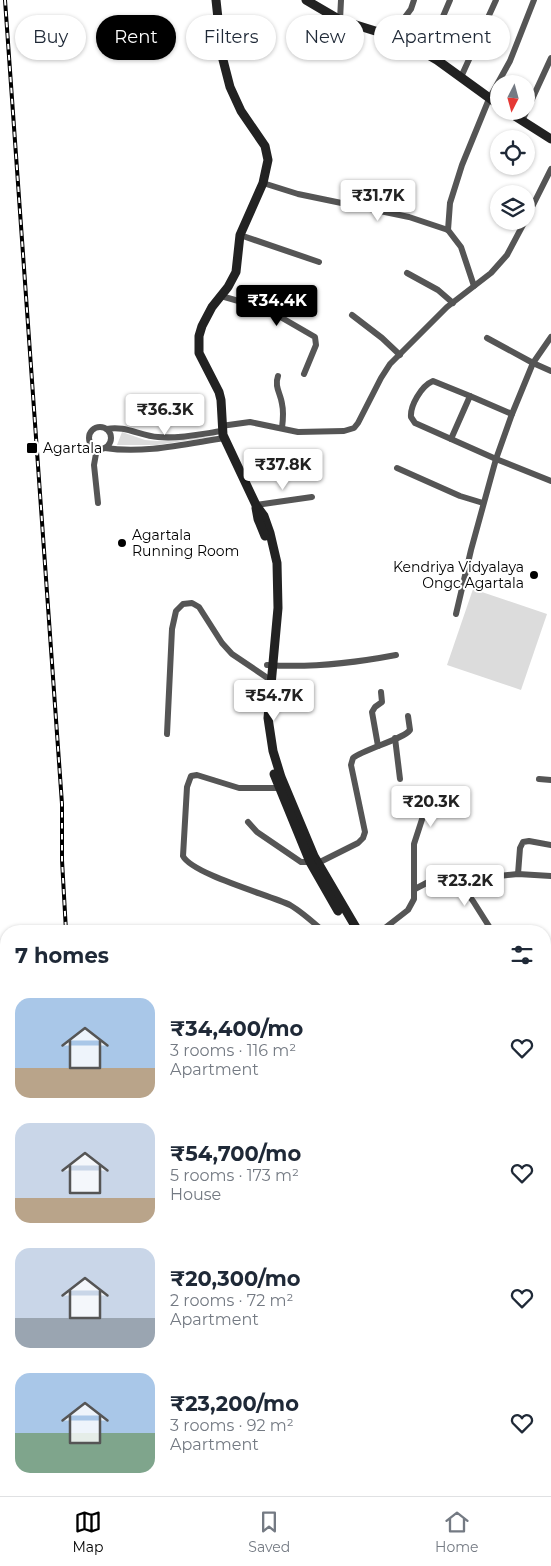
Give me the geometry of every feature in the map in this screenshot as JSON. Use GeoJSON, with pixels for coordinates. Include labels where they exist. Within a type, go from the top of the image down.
{"type":"FeatureCollection","features":[{"type":"Feature","properties":{"kind":"street"},"geometry":{"type":"LineString","coordinates":[[216,0],[222,56],[230,87],[241,110],[260,138],[266,153],[267,169],[263,183],[240,236],[236,272],[212,307],[202,326],[198,345],[202,361],[219,392],[222,410],[222,432],[256,505],[264,516],[270,532],[277,563],[279,594],[270,665],[268,727],[278,778],[278,788],[312,860],[348,925]]}},
{"type":"Feature","properties":{"kind":"street"},"geometry":{"type":"LineString","coordinates":[[306,0],[332,15]]}},
{"type":"Feature","properties":{"kind":"street"},"geometry":{"type":"LineString","coordinates":[[340,15],[341,0]]}},
{"type":"Feature","properties":{"kind":"street"},"geometry":{"type":"LineString","coordinates":[[406,15],[414,0]]}},
{"type":"Feature","properties":{"kind":"street"},"geometry":{"type":"LineString","coordinates":[[443,15],[450,0]]}},
{"type":"Feature","properties":{"kind":"street"},"geometry":{"type":"LineString","coordinates":[[461,77],[496,0]]}},
{"type":"Feature","properties":{"kind":"street"},"geometry":{"type":"LineString","coordinates":[[503,75],[534,0]]}},
{"type":"Feature","properties":{"kind":"street"},"geometry":{"type":"LineString","coordinates":[[551,58],[522,121],[551,139]]}},
{"type":"Feature","properties":{"kind":"street"},"geometry":{"type":"LineString","coordinates":[[435,60],[490,99],[452,194],[448,230]]}},
{"type":"Feature","properties":{"kind":"street"},"geometry":{"type":"LineString","coordinates":[[535,202],[551,169]]}},
{"type":"Feature","properties":{"kind":"street"},"geometry":{"type":"LineString","coordinates":[[263,183],[298,194],[409,217],[448,230],[456,238],[461,248],[474,286]]}},
{"type":"Feature","properties":{"kind":"street"},"geometry":{"type":"LineString","coordinates":[[222,432],[160,437],[122,428],[107,429],[97,427],[91,431],[90,441],[101,448],[120,450],[143,449],[222,432],[250,422],[298,432],[344,431],[354,428],[358,424],[390,364],[452,303],[491,273],[506,255],[520,230]]}},
{"type":"Feature","properties":{"kind":"street"},"geometry":{"type":"LineString","coordinates":[[240,236],[319,262]]}},
{"type":"Feature","properties":{"kind":"street"},"geometry":{"type":"LineString","coordinates":[[407,273],[438,290],[452,303]]}},
{"type":"Feature","properties":{"kind":"street"},"geometry":{"type":"LineString","coordinates":[[221,296],[277,315],[315,337],[316,345],[304,374]]}},
{"type":"Feature","properties":{"kind":"street"},"geometry":{"type":"LineString","coordinates":[[352,315],[382,338],[400,355]]}},
{"type":"Feature","properties":{"kind":"street"},"geometry":{"type":"LineString","coordinates":[[456,614],[483,503],[496,459],[533,363],[551,337]]}},
{"type":"Feature","properties":{"kind":"street"},"geometry":{"type":"LineString","coordinates":[[487,338],[551,371]]}},
{"type":"Feature","properties":{"kind":"street"},"geometry":{"type":"LineString","coordinates":[[278,376],[276,386],[282,401],[282,428]]}},
{"type":"Feature","properties":{"kind":"street"},"geometry":{"type":"LineString","coordinates":[[512,414],[432,381],[423,389],[411,409],[412,421],[496,459],[551,481]]}},
{"type":"Feature","properties":{"kind":"street"},"geometry":{"type":"LineString","coordinates":[[451,439],[470,396]]}},
{"type":"Feature","properties":{"kind":"street"},"geometry":{"type":"LineString","coordinates":[[101,448],[108,446],[112,439],[107,429]]}},
{"type":"Feature","properties":{"kind":"street"},"geometry":{"type":"LineString","coordinates":[[98,503],[94,465],[101,448]]}},
{"type":"Feature","properties":{"kind":"street"},"geometry":{"type":"LineString","coordinates":[[397,468],[483,503]]}},
{"type":"Feature","properties":{"kind":"street"},"geometry":{"type":"LineString","coordinates":[[256,505],[312,497]]}},
{"type":"Feature","properties":{"kind":"street"},"geometry":{"type":"LineString","coordinates":[[167,734],[172,629],[176,611],[183,604],[192,603],[199,607],[222,643],[232,654],[266,677]]}},
{"type":"Feature","properties":{"kind":"street"},"geometry":{"type":"LineString","coordinates":[[270,665],[352,662],[396,655]]}},
{"type":"Feature","properties":{"kind":"street"},"geometry":{"type":"LineString","coordinates":[[270,665],[266,677],[262,713],[263,728],[278,778],[312,860],[354,925]]}},
{"type":"Feature","properties":{"kind":"street"},"geometry":{"type":"LineString","coordinates":[[378,746],[372,712],[382,702],[381,692]]}},
{"type":"Feature","properties":{"kind":"street"},"geometry":{"type":"LineString","coordinates":[[248,822],[257,832],[295,859],[305,863],[358,843],[364,838],[365,832],[352,761],[355,755],[407,734],[410,730],[408,716]]}},
{"type":"Feature","properties":{"kind":"street"},"geometry":{"type":"LineString","coordinates":[[395,738],[400,779]]}},
{"type":"Feature","properties":{"kind":"street"},"geometry":{"type":"LineString","coordinates":[[278,788],[249,789],[197,775],[191,776],[187,787],[183,856],[185,861],[193,866],[221,879],[291,906],[315,925]]}},
{"type":"Feature","properties":{"kind":"street"},"geometry":{"type":"LineString","coordinates":[[539,779],[551,780]]}},
{"type":"Feature","properties":{"kind":"street"},"geometry":{"type":"LineString","coordinates":[[389,925],[408,910],[414,899],[414,844],[427,804]]}},
{"type":"Feature","properties":{"kind":"street"},"geometry":{"type":"LineString","coordinates":[[518,874],[522,842],[529,841],[551,845]]}},
{"type":"Feature","properties":{"kind":"street"},"geometry":{"type":"LineString","coordinates":[[415,889],[434,879],[466,871],[499,876],[518,874],[551,876]]}},
{"type":"Feature","properties":{"kind":"street"},"geometry":{"type":"LineString","coordinates":[[452,873],[487,925]]}},
{"type":"Feature","properties":{"kind":"shaded area"},"geometry":{"type":"Polygon","coordinates":[[[122,432],[145,440],[157,441],[217,436],[157,445],[117,445],[122,432]]]}},
{"type":"Feature","properties":{"kind":"shaded area"},"geometry":{"type":"Polygon","coordinates":[[[473,589],[547,614],[521,690],[447,665],[473,589]]]}},
{"type":"Feature","properties":{"kind":"railway"},"geometry":{"type":"LineString","coordinates":[[5,0],[62,804],[62,860],[66,925]]}},
{"type":"Feature","properties":{"kind":"place","name":"Agartala"},"geometry":{"type":"Point","coordinates":[32,448]}},
{"type":"Feature","properties":{"kind":"place","name":"Agartala Running Room"},"geometry":{"type":"Point","coordinates":[122,543]}},
{"type":"Feature","properties":{"kind":"place","name":"Kendriya Vidyalaya Ongc Agartala"},"geometry":{"type":"Point","coordinates":[534,575]}}]}
